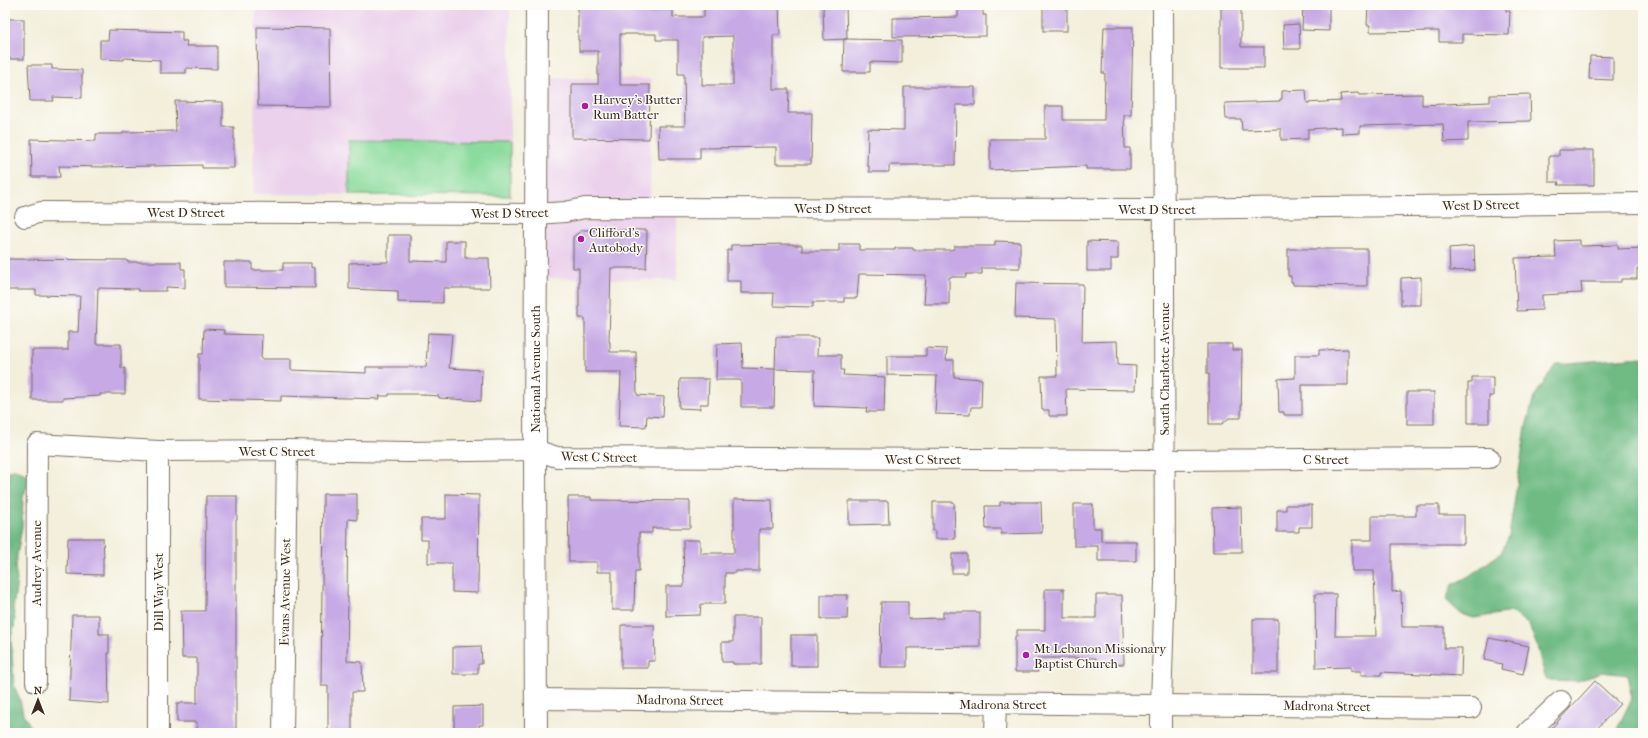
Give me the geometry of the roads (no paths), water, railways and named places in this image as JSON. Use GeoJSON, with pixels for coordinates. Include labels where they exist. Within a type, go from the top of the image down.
{"type":"FeatureCollection","features":[{"type":"Feature","properties":{"kind":"main road","name":"National Avenue South"},"geometry":{"type":"LineString","coordinates":[[536,5],[536,733]]}},
{"type":"Feature","properties":{"kind":"street","name":"South Charlotte Avenue"},"geometry":{"type":"LineString","coordinates":[[1161,733],[1165,582],[1163,5]]}},
{"type":"Feature","properties":{"kind":"street","name":"West D Street"},"geometry":{"type":"LineString","coordinates":[[25,218],[41,212],[536,214],[565,212],[585,208],[1164,209],[1643,203]]}},
{"type":"Feature","properties":{"kind":"street","name":"West C Street"},"geometry":{"type":"LineString","coordinates":[[37,444],[158,451],[287,450],[408,452],[535,450],[557,457],[1164,460]]}},
{"type":"Feature","properties":{"kind":"street","name":"Audrey Avenue"},"geometry":{"type":"LineString","coordinates":[[36,682],[37,444]]}},
{"type":"Feature","properties":{"kind":"street","name":"Evans Avenue West"},"geometry":{"type":"LineString","coordinates":[[283,733],[287,450]]}},
{"type":"Feature","properties":{"kind":"street","name":"Dill Way West"},"geometry":{"type":"LineString","coordinates":[[158,451],[158,733]]}},
{"type":"Feature","properties":{"kind":"street","name":"C Street"},"geometry":{"type":"LineString","coordinates":[[1164,460],[1489,458]]}},
{"type":"Feature","properties":{"kind":"street","name":"Madrona Street"},"geometry":{"type":"LineString","coordinates":[[536,699],[1471,708]]}},
{"type":"Feature","properties":{"kind":"street"},"geometry":{"type":"LineString","coordinates":[[1528,733],[1561,701]]}},
{"type":"Feature","properties":{"kind":"street"},"geometry":{"type":"LineString","coordinates":[[995,733],[996,704]]}},
{"type":"Feature","properties":{"kind":"place","name":"Harvey's Butter Rum Batter"},"geometry":{"type":"Point","coordinates":[585,106]}},
{"type":"Feature","properties":{"kind":"place","name":"Clifford's Autobody"},"geometry":{"type":"Point","coordinates":[581,239]}},
{"type":"Feature","properties":{"kind":"place","name":"Mt Lebanon Missionary Baptist Church"},"geometry":{"type":"Point","coordinates":[1026,655]}}]}
